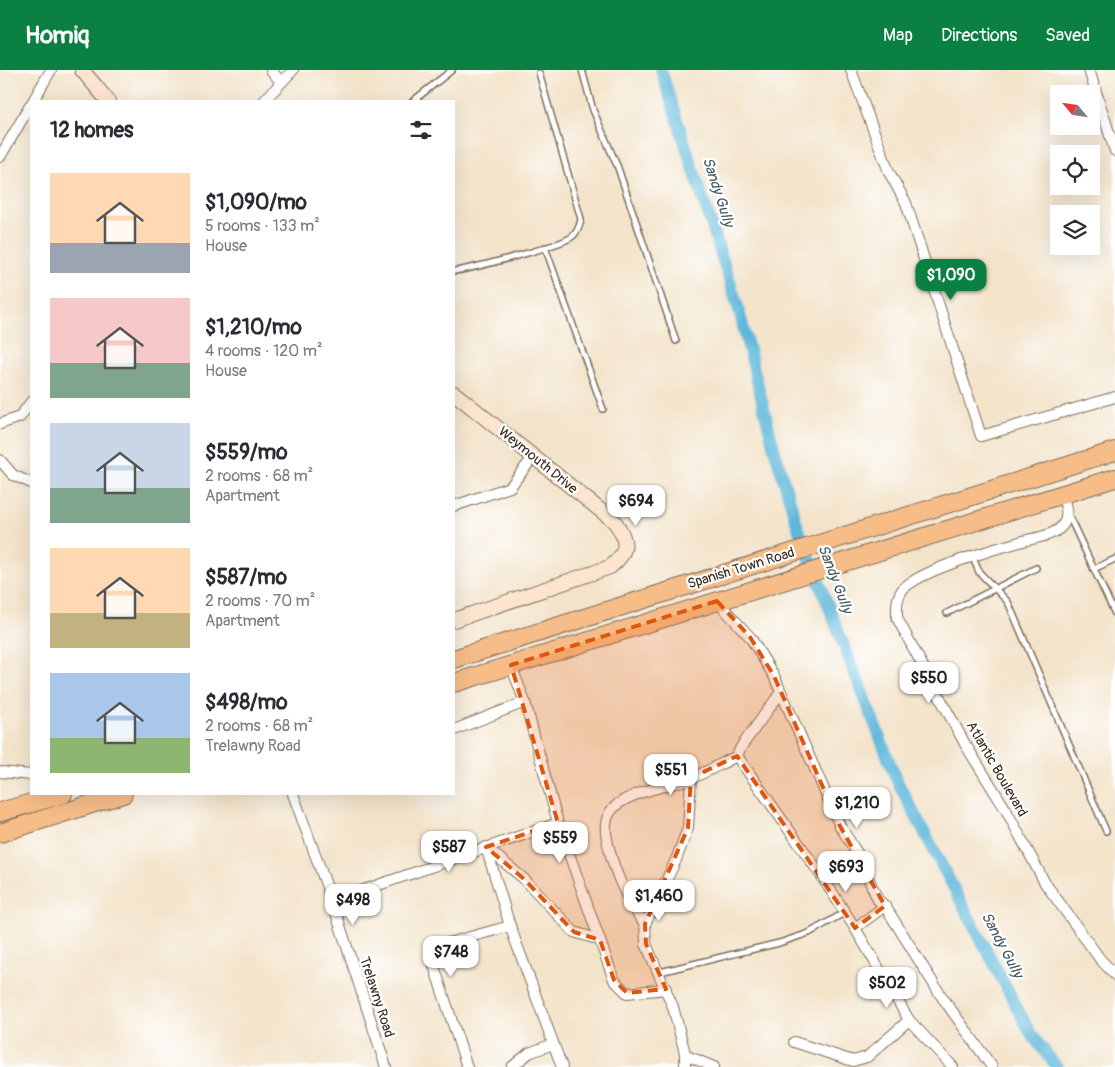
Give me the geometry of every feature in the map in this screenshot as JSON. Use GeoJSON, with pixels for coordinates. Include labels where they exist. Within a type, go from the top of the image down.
{"type":"FeatureCollection","features":[{"type":"Feature","properties":{"kind":"highway","name":"Spanish Town Road"},"geometry":{"type":"LineString","coordinates":[[455,659],[1115,451]]}},
{"type":"Feature","properties":{"kind":"highway","name":"Spanish Town Road"},"geometry":{"type":"LineString","coordinates":[[455,683],[1115,478]]}},
{"type":"Feature","properties":{"kind":"highway"},"geometry":{"type":"LineString","coordinates":[[0,812],[60,795]]}},
{"type":"Feature","properties":{"kind":"highway"},"geometry":{"type":"LineString","coordinates":[[0,833],[120,795]]}},
{"type":"Feature","properties":{"kind":"street"},"geometry":{"type":"LineString","coordinates":[[33,100],[51,70]]}},
{"type":"Feature","properties":{"kind":"street"},"geometry":{"type":"LineString","coordinates":[[82,70],[107,100]]}},
{"type":"Feature","properties":{"kind":"street"},"geometry":{"type":"LineString","coordinates":[[271,70],[281,82]]}},
{"type":"Feature","properties":{"kind":"street"},"geometry":{"type":"LineString","coordinates":[[265,100],[293,70]]}},
{"type":"Feature","properties":{"kind":"street"},"geometry":{"type":"LineString","coordinates":[[851,70],[890,172],[906,203],[981,436],[1115,397]]}},
{"type":"Feature","properties":{"kind":"street"},"geometry":{"type":"LineString","coordinates":[[1089,70],[1115,151]]}},
{"type":"Feature","properties":{"kind":"street"},"geometry":{"type":"LineString","coordinates":[[0,157],[30,105]]}},
{"type":"Feature","properties":{"kind":"street","name":"Weymouth Drive"},"geometry":{"type":"LineString","coordinates":[[455,394],[615,522],[623,534],[625,548],[620,559],[610,568],[455,620]]}},
{"type":"Feature","properties":{"kind":"street"},"geometry":{"type":"LineString","coordinates":[[0,424],[20,417],[30,403]]}},
{"type":"Feature","properties":{"kind":"street"},"geometry":{"type":"LineString","coordinates":[[455,506],[510,487],[534,456]]}},
{"type":"Feature","properties":{"kind":"street"},"geometry":{"type":"LineString","coordinates":[[0,460],[13,475],[30,483]]}},
{"type":"Feature","properties":{"kind":"street"},"geometry":{"type":"LineString","coordinates":[[1063,494],[1068,514]]}},
{"type":"Feature","properties":{"kind":"street","name":"Atlantic Boulevard"},"geometry":{"type":"LineString","coordinates":[[1068,514],[1061,528],[1048,535],[919,577],[903,590],[897,601],[897,618],[965,744],[1006,810],[1045,883],[1100,959],[1115,975]]}},
{"type":"Feature","properties":{"kind":"street"},"geometry":{"type":"LineString","coordinates":[[717,601],[750,637],[774,676],[840,826],[857,853],[878,900],[884,906],[940,994],[992,1067]]}},
{"type":"Feature","properties":{"kind":"street"},"geometry":{"type":"LineString","coordinates":[[511,665],[524,702],[558,824],[614,980],[627,993],[666,989]]}},
{"type":"Feature","properties":{"kind":"street"},"geometry":{"type":"LineString","coordinates":[[645,924],[633,909],[614,865],[606,835],[609,814],[623,802],[654,787],[691,778],[737,756],[780,692]]}},
{"type":"Feature","properties":{"kind":"street"},"geometry":{"type":"LineString","coordinates":[[455,730],[524,702]]}},
{"type":"Feature","properties":{"kind":"street"},"geometry":{"type":"LineString","coordinates":[[737,756],[821,875],[855,928],[909,1020],[953,1067]]}},
{"type":"Feature","properties":{"kind":"street"},"geometry":{"type":"LineString","coordinates":[[0,772],[28,775]]}},
{"type":"Feature","properties":{"kind":"street"},"geometry":{"type":"LineString","coordinates":[[685,1067],[685,1055],[673,1007],[660,972],[646,944],[645,924],[676,860],[688,828],[691,778]]}},
{"type":"Feature","properties":{"kind":"street","name":"Trelawny Road"},"geometry":{"type":"LineString","coordinates":[[293,795],[332,901],[386,1067]]}},
{"type":"Feature","properties":{"kind":"street"},"geometry":{"type":"LineString","coordinates":[[332,901],[558,824]]}},
{"type":"Feature","properties":{"kind":"street"},"geometry":{"type":"LineString","coordinates":[[486,847],[510,926],[562,1067]]}},
{"type":"Feature","properties":{"kind":"street"},"geometry":{"type":"LineString","coordinates":[[486,847],[524,879],[574,932],[600,940]]}},
{"type":"Feature","properties":{"kind":"street"},"geometry":{"type":"LineString","coordinates":[[821,875],[857,853]]}},
{"type":"Feature","properties":{"kind":"street"},"geometry":{"type":"LineString","coordinates":[[855,928],[884,906]]}},
{"type":"Feature","properties":{"kind":"street"},"geometry":{"type":"LineString","coordinates":[[467,1067],[434,966],[442,945],[510,926]]}},
{"type":"Feature","properties":{"kind":"street"},"geometry":{"type":"LineString","coordinates":[[794,1042],[849,1064],[867,1057],[909,1020]]}},
{"type":"Feature","properties":{"kind":"street"},"geometry":{"type":"LineString","coordinates":[[512,1067],[529,1053],[553,1044]]}},
{"type":"Feature","properties":{"kind":"street"},"geometry":{"type":"LineString","coordinates":[[685,1055],[714,1067]]}},
{"type":"Feature","properties":{"kind":"lane"},"geometry":{"type":"LineString","coordinates":[[414,100],[452,70]]}},
{"type":"Feature","properties":{"kind":"lane"},"geometry":{"type":"LineString","coordinates":[[582,70],[593,110],[618,168],[676,341]]}},
{"type":"Feature","properties":{"kind":"lane"},"geometry":{"type":"LineString","coordinates":[[455,271],[572,238],[579,228],[581,219],[539,73]]}},
{"type":"Feature","properties":{"kind":"lane"},"geometry":{"type":"LineString","coordinates":[[545,247],[603,409]]}},
{"type":"Feature","properties":{"kind":"lane"},"geometry":{"type":"LineString","coordinates":[[1068,514],[1115,614]]}},
{"type":"Feature","properties":{"kind":"lane"},"geometry":{"type":"LineString","coordinates":[[973,558],[979,572],[1008,602],[1106,831]]}},
{"type":"Feature","properties":{"kind":"lane"},"geometry":{"type":"LineString","coordinates":[[1094,569],[1115,559]]}},
{"type":"Feature","properties":{"kind":"lane"},"geometry":{"type":"LineString","coordinates":[[947,613],[1036,568]]}},
{"type":"Feature","properties":{"kind":"lane"},"geometry":{"type":"LineString","coordinates":[[660,972],[779,943],[809,933],[844,913]]}},
{"type":"Feature","properties":{"kind":"highlighted area"},"geometry":{"type":"Polygon","coordinates":[[[717,601],[750,637],[774,676],[840,826],[885,906],[855,928],[737,756],[691,778],[688,828],[645,924],[646,944],[666,989],[627,993],[614,980],[600,940],[574,932],[524,879],[486,847],[558,823],[511,665],[717,601]]]}},
{"type":"Feature","properties":{"kind":"waterway","name":"Sandy Gully"},"geometry":{"type":"LineString","coordinates":[[661,70],[738,307],[774,448],[799,531],[897,781],[1031,1034],[1057,1067]]}}]}
